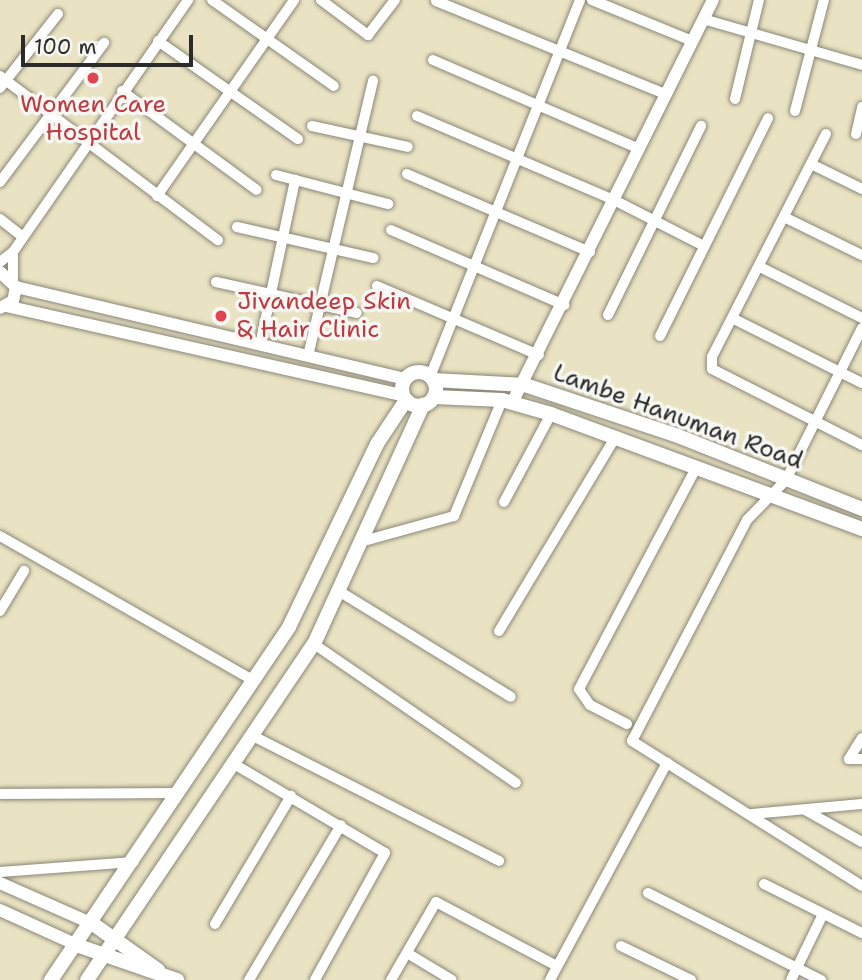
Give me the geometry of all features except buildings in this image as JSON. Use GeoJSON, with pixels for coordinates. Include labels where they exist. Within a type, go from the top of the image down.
{"type":"FeatureCollection","features":[{"type":"Feature","properties":{"kind":"main road","name":"Lambe Hanuman Road"},"geometry":{"type":"LineString","coordinates":[[405,379],[417,372],[431,378],[525,386],[862,509]]}},
{"type":"Feature","properties":{"kind":"main road"},"geometry":{"type":"LineString","coordinates":[[87,980],[104,959],[314,644],[367,540],[428,401],[431,378]]}},
{"type":"Feature","properties":{"kind":"main road"},"geometry":{"type":"LineString","coordinates":[[51,980],[79,946],[289,627],[377,443],[405,398],[405,379]]}},
{"type":"Feature","properties":{"kind":"main road","name":"Lambe Hanuman Road"},"geometry":{"type":"LineString","coordinates":[[405,398],[428,401],[507,401],[616,436],[862,529]]}},
{"type":"Feature","properties":{"kind":"main road"},"geometry":{"type":"LineString","coordinates":[[93,924],[118,938],[159,971],[177,980]]}},
{"type":"Feature","properties":{"kind":"main road"},"geometry":{"type":"LineString","coordinates":[[79,946],[104,959],[159,971]]}},
{"type":"Feature","properties":{"kind":"street"},"geometry":{"type":"LineString","coordinates":[[0,262],[13,252],[84,142],[188,0]]}},
{"type":"Feature","properties":{"kind":"street"},"geometry":{"type":"LineString","coordinates":[[212,0],[334,86]]}},
{"type":"Feature","properties":{"kind":"street"},"geometry":{"type":"LineString","coordinates":[[158,196],[294,0]]}},
{"type":"Feature","properties":{"kind":"street"},"geometry":{"type":"LineString","coordinates":[[321,0],[369,35],[395,0]]}},
{"type":"Feature","properties":{"kind":"street"},"geometry":{"type":"LineString","coordinates":[[431,378],[580,0]]}},
{"type":"Feature","properties":{"kind":"street"},"geometry":{"type":"LineString","coordinates":[[592,0],[692,41]]}},
{"type":"Feature","properties":{"kind":"street"},"geometry":{"type":"LineString","coordinates":[[367,540],[454,516],[507,401],[525,386],[713,0]]}},
{"type":"Feature","properties":{"kind":"street"},"geometry":{"type":"LineString","coordinates":[[735,99],[748,34],[759,0]]}},
{"type":"Feature","properties":{"kind":"street"},"geometry":{"type":"LineString","coordinates":[[795,111],[824,0]]}},
{"type":"Feature","properties":{"kind":"street"},"geometry":{"type":"LineString","coordinates":[[436,1],[665,94]]}},
{"type":"Feature","properties":{"kind":"street"},"geometry":{"type":"LineString","coordinates":[[58,14],[2,82],[218,240]]}},
{"type":"Feature","properties":{"kind":"street"},"geometry":{"type":"LineString","coordinates":[[704,19],[748,34],[862,65]]}},
{"type":"Feature","properties":{"kind":"street"},"geometry":{"type":"LineString","coordinates":[[158,41],[298,139]]}},
{"type":"Feature","properties":{"kind":"street"},"geometry":{"type":"LineString","coordinates":[[0,182],[104,43]]}},
{"type":"Feature","properties":{"kind":"street"},"geometry":{"type":"LineString","coordinates":[[433,60],[640,149]]}},
{"type":"Feature","properties":{"kind":"street"},"geometry":{"type":"LineString","coordinates":[[308,356],[373,81]]}},
{"type":"Feature","properties":{"kind":"street"},"geometry":{"type":"LineString","coordinates":[[122,91],[257,190]]}},
{"type":"Feature","properties":{"kind":"street"},"geometry":{"type":"LineString","coordinates":[[856,134],[862,107]]}},
{"type":"Feature","properties":{"kind":"street"},"geometry":{"type":"LineString","coordinates":[[417,117],[616,201],[704,246]]}},
{"type":"Feature","properties":{"kind":"street"},"geometry":{"type":"LineString","coordinates":[[660,336],[768,118]]}},
{"type":"Feature","properties":{"kind":"street"},"geometry":{"type":"LineString","coordinates":[[312,126],[408,147]]}},
{"type":"Feature","properties":{"kind":"street"},"geometry":{"type":"LineString","coordinates":[[608,315],[701,126]]}},
{"type":"Feature","properties":{"kind":"street"},"geometry":{"type":"LineString","coordinates":[[826,134],[734,319],[712,357],[712,369],[862,445]]}},
{"type":"Feature","properties":{"kind":"street"},"geometry":{"type":"LineString","coordinates":[[811,163],[862,189]]}},
{"type":"Feature","properties":{"kind":"street"},"geometry":{"type":"LineString","coordinates":[[407,174],[590,252]]}},
{"type":"Feature","properties":{"kind":"street"},"geometry":{"type":"LineString","coordinates":[[276,175],[388,204]]}},
{"type":"Feature","properties":{"kind":"street"},"geometry":{"type":"LineString","coordinates":[[260,345],[295,180]]}},
{"type":"Feature","properties":{"kind":"street"},"geometry":{"type":"LineString","coordinates":[[785,217],[862,255]]}},
{"type":"Feature","properties":{"kind":"street"},"geometry":{"type":"LineString","coordinates":[[0,219],[22,236]]}},
{"type":"Feature","properties":{"kind":"street"},"geometry":{"type":"LineString","coordinates":[[237,227],[374,258]]}},
{"type":"Feature","properties":{"kind":"street"},"geometry":{"type":"LineString","coordinates":[[391,230],[564,305]]}},
{"type":"Feature","properties":{"kind":"street"},"geometry":{"type":"LineString","coordinates":[[13,252],[14,283],[3,307],[405,398]]}},
{"type":"Feature","properties":{"kind":"street"},"geometry":{"type":"LineString","coordinates":[[760,267],[862,318]]}},
{"type":"Feature","properties":{"kind":"street"},"geometry":{"type":"LineString","coordinates":[[0,272],[14,283],[405,379]]}},
{"type":"Feature","properties":{"kind":"street"},"geometry":{"type":"LineString","coordinates":[[216,282],[357,313]]}},
{"type":"Feature","properties":{"kind":"street"},"geometry":{"type":"LineString","coordinates":[[377,286],[540,355]]}},
{"type":"Feature","properties":{"kind":"street"},"geometry":{"type":"LineString","coordinates":[[734,319],[862,383]]}},
{"type":"Feature","properties":{"kind":"street"},"geometry":{"type":"LineString","coordinates":[[862,328],[786,481],[766,494],[632,740],[862,886]]}},
{"type":"Feature","properties":{"kind":"street"},"geometry":{"type":"LineString","coordinates":[[504,502],[551,414]]}},
{"type":"Feature","properties":{"kind":"street"},"geometry":{"type":"LineString","coordinates":[[499,631],[616,436]]}},
{"type":"Feature","properties":{"kind":"street"},"geometry":{"type":"LineString","coordinates":[[627,724],[590,705],[579,688],[697,466]]}},
{"type":"Feature","properties":{"kind":"street"},"geometry":{"type":"LineString","coordinates":[[0,536],[254,681]]}},
{"type":"Feature","properties":{"kind":"street"},"geometry":{"type":"LineString","coordinates":[[0,611],[24,571]]}},
{"type":"Feature","properties":{"kind":"street"},"geometry":{"type":"LineString","coordinates":[[342,593],[511,697]]}},
{"type":"Feature","properties":{"kind":"street"},"geometry":{"type":"LineString","coordinates":[[314,644],[516,783]]}},
{"type":"Feature","properties":{"kind":"street"},"geometry":{"type":"LineString","coordinates":[[253,736],[499,860]]}},
{"type":"Feature","properties":{"kind":"street"},"geometry":{"type":"LineString","coordinates":[[862,738],[849,759],[862,759]]}},
{"type":"Feature","properties":{"kind":"street"},"geometry":{"type":"LineString","coordinates":[[550,980],[667,763]]}},
{"type":"Feature","properties":{"kind":"street"},"geometry":{"type":"LineString","coordinates":[[234,764],[341,825],[386,856],[315,980]]}},
{"type":"Feature","properties":{"kind":"street"},"geometry":{"type":"LineString","coordinates":[[0,794],[180,793]]}},
{"type":"Feature","properties":{"kind":"street"},"geometry":{"type":"LineString","coordinates":[[215,924],[291,796]]}},
{"type":"Feature","properties":{"kind":"street"},"geometry":{"type":"LineString","coordinates":[[752,814],[862,804]]}},
{"type":"Feature","properties":{"kind":"street"},"geometry":{"type":"LineString","coordinates":[[803,809],[862,842]]}},
{"type":"Feature","properties":{"kind":"street"},"geometry":{"type":"LineString","coordinates":[[249,980],[341,825]]}},
{"type":"Feature","properties":{"kind":"street"},"geometry":{"type":"LineString","coordinates":[[0,872],[135,862]]}},
{"type":"Feature","properties":{"kind":"street"},"geometry":{"type":"LineString","coordinates":[[0,883],[93,924]]}},
{"type":"Feature","properties":{"kind":"street"},"geometry":{"type":"LineString","coordinates":[[764,884],[862,933]]}},
{"type":"Feature","properties":{"kind":"street"},"geometry":{"type":"LineString","coordinates":[[648,893],[821,980]]}},
{"type":"Feature","properties":{"kind":"street"},"geometry":{"type":"LineString","coordinates":[[391,980],[436,902],[557,966]]}},
{"type":"Feature","properties":{"kind":"street"},"geometry":{"type":"LineString","coordinates":[[0,910],[79,946]]}},
{"type":"Feature","properties":{"kind":"street"},"geometry":{"type":"LineString","coordinates":[[791,980],[823,914]]}},
{"type":"Feature","properties":{"kind":"street"},"geometry":{"type":"LineString","coordinates":[[621,946],[691,980]]}},
{"type":"Feature","properties":{"kind":"street"},"geometry":{"type":"LineString","coordinates":[[407,953],[452,980]]}},
{"type":"Feature","properties":{"kind":"place","name":"Women Care Hospital"},"geometry":{"type":"Point","coordinates":[93,78]}},
{"type":"Feature","properties":{"kind":"place","name":"Jivandeep Skin & Hair Clinic"},"geometry":{"type":"Point","coordinates":[221,316]}}]}
